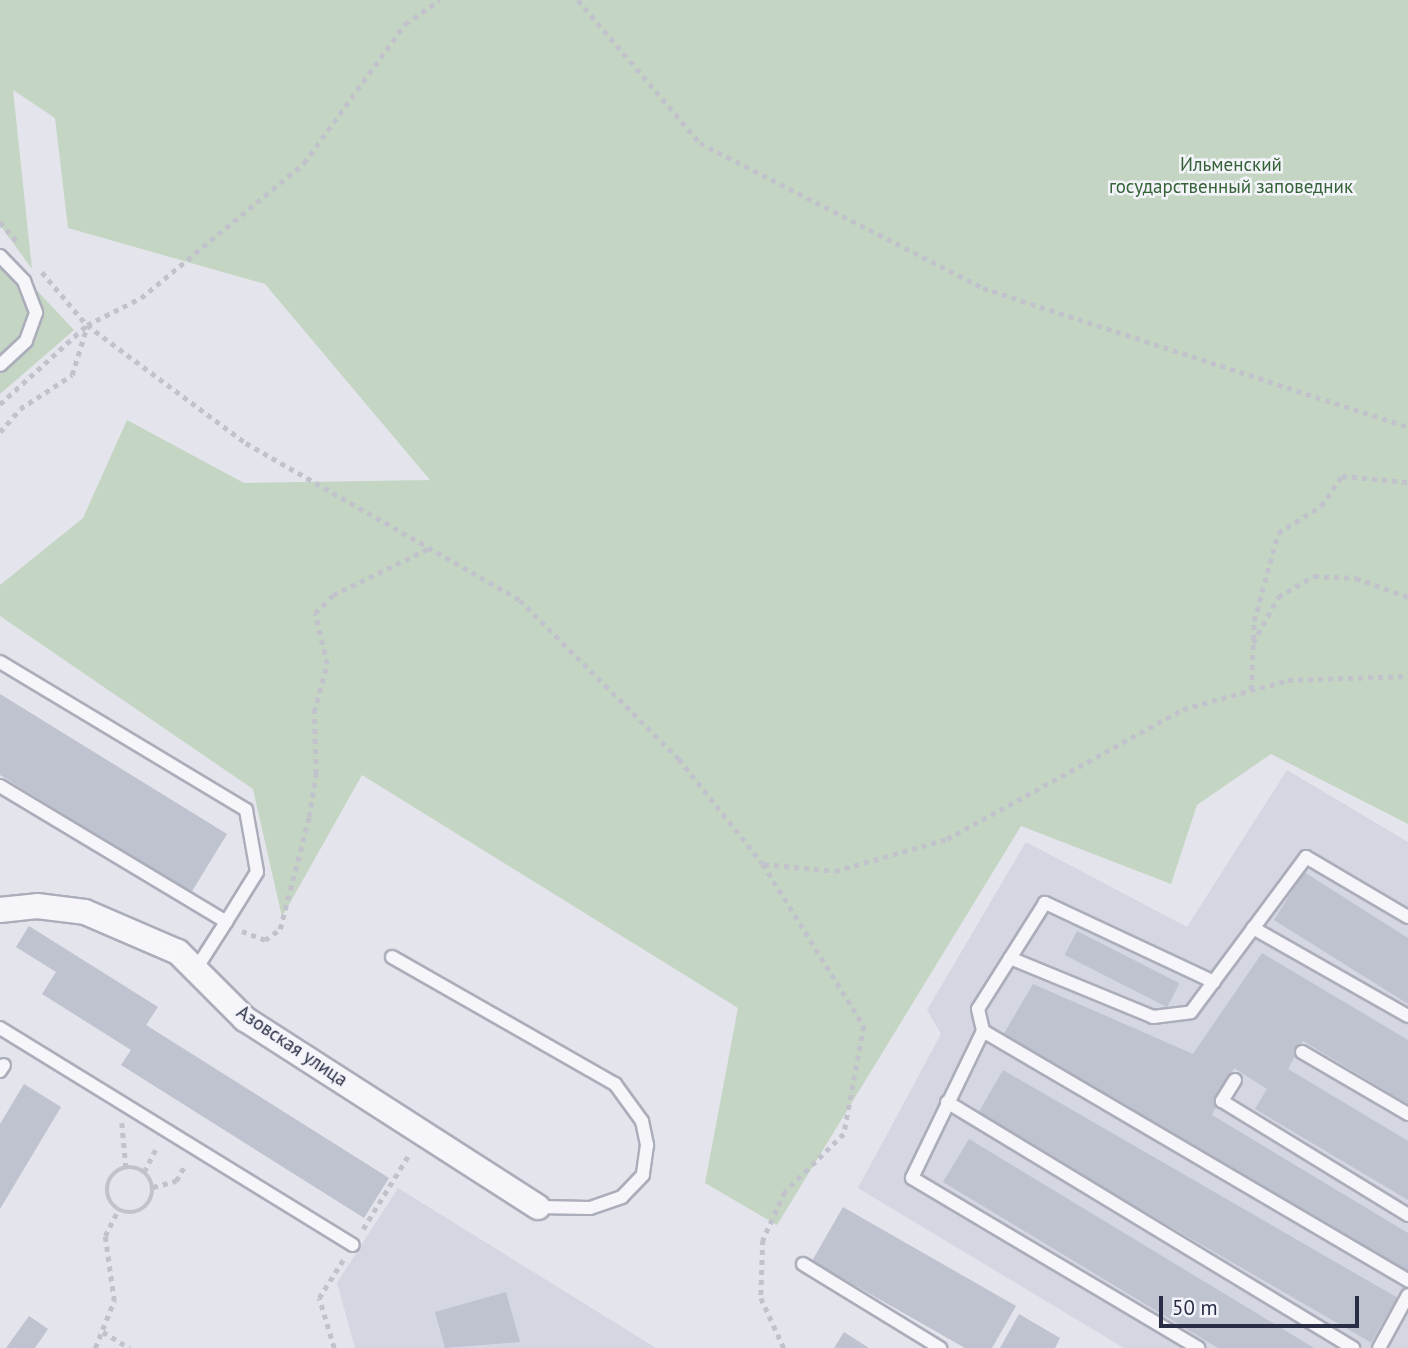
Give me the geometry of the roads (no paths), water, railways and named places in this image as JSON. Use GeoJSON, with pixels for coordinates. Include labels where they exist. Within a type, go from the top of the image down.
{"type":"FeatureCollection","features":[{"type":"Feature","properties":{"kind":"street","name":"Азовская улица"},"geometry":{"type":"LineString","coordinates":[[0,910],[37,906],[85,912],[137,930],[196,969],[246,1020],[538,1206]]}},
{"type":"Feature","properties":{"kind":"lane"},"geometry":{"type":"LineString","coordinates":[[0,256],[24,281],[36,313],[26,341],[0,365]]}},
{"type":"Feature","properties":{"kind":"lane"},"geometry":{"type":"LineString","coordinates":[[0,662],[246,810],[257,872],[196,969]]}},
{"type":"Feature","properties":{"kind":"lane"},"geometry":{"type":"LineString","coordinates":[[0,786],[226,922]]}},
{"type":"Feature","properties":{"kind":"lane"},"geometry":{"type":"LineString","coordinates":[[1010,958],[1153,1017],[1191,1012],[1306,857],[1408,917]]}},
{"type":"Feature","properties":{"kind":"lane"},"geometry":{"type":"LineString","coordinates":[[1198,1348],[912,1178],[983,1031],[978,1009],[1045,903],[1214,982]]}},
{"type":"Feature","properties":{"kind":"lane"},"geometry":{"type":"LineString","coordinates":[[1253,928],[1408,1016]]}},
{"type":"Feature","properties":{"kind":"lane"},"geometry":{"type":"LineString","coordinates":[[392,957],[615,1084],[642,1121],[647,1145],[643,1175],[622,1197],[590,1208],[538,1206]]}},
{"type":"Feature","properties":{"kind":"lane"},"geometry":{"type":"LineString","coordinates":[[0,1028],[353,1245]]}},
{"type":"Feature","properties":{"kind":"lane"},"geometry":{"type":"LineString","coordinates":[[983,1031],[1408,1280]]}},
{"type":"Feature","properties":{"kind":"lane"},"geometry":{"type":"LineString","coordinates":[[1303,1052],[1408,1114]]}},
{"type":"Feature","properties":{"kind":"lane"},"geometry":{"type":"LineString","coordinates":[[1236,1080],[1222,1101],[1408,1215]]}},
{"type":"Feature","properties":{"kind":"lane"},"geometry":{"type":"LineString","coordinates":[[947,1102],[1353,1348]]}},
{"type":"Feature","properties":{"kind":"lane"},"geometry":{"type":"LineString","coordinates":[[803,1264],[940,1348]]}},
{"type":"Feature","properties":{"kind":"lane"},"geometry":{"type":"LineString","coordinates":[[1379,1348],[1408,1295]]}},
{"type":"Feature","properties":{"kind":"park label","name":"Ильменский государственный заповедник"},"geometry":{"type":"Point","coordinates":[1231,176]}}]}
